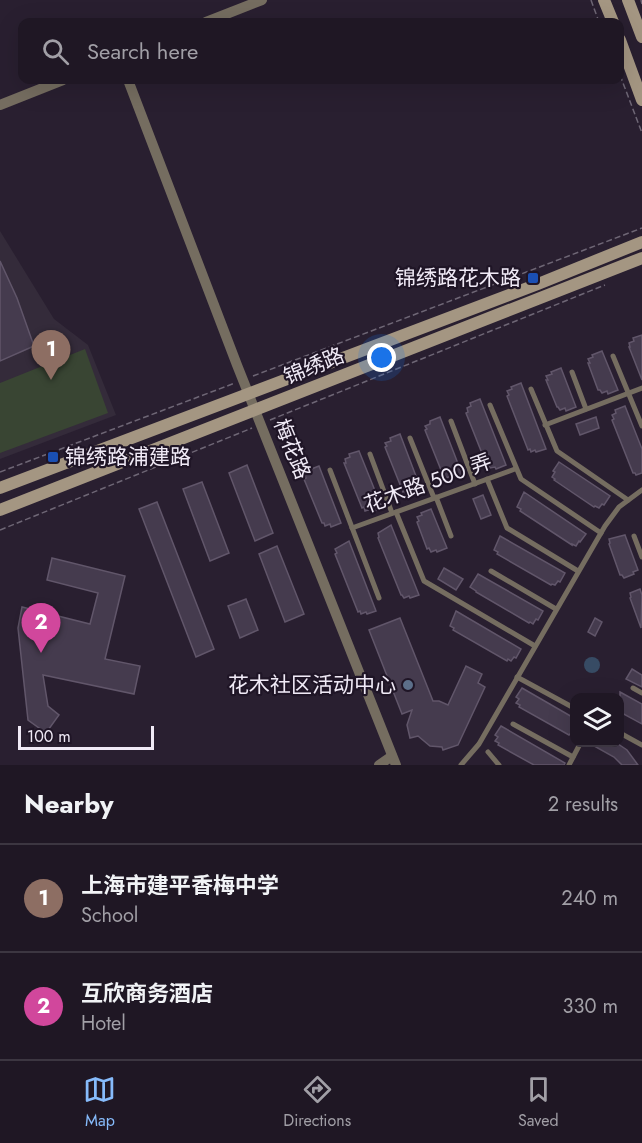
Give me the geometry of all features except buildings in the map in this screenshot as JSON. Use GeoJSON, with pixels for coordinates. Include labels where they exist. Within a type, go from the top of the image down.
{"type":"FeatureCollection","features":[{"type":"Feature","properties":{"kind":"main road"},"geometry":{"type":"LineString","coordinates":[[604,0],[611,18]]}},
{"type":"Feature","properties":{"kind":"main road"},"geometry":{"type":"LineString","coordinates":[[628,0],[642,37]]}},
{"type":"Feature","properties":{"kind":"main road"},"geometry":{"type":"LineString","coordinates":[[624,51],[642,100]]}},
{"type":"Feature","properties":{"kind":"main road","name":"锦绣路"},"geometry":{"type":"LineString","coordinates":[[0,488],[640,241]]}},
{"type":"Feature","properties":{"kind":"main road","name":"锦绣路"},"geometry":{"type":"LineString","coordinates":[[0,510],[642,258]]}},
{"type":"Feature","properties":{"kind":"street"},"geometry":{"type":"LineString","coordinates":[[216,18],[262,0]]}},
{"type":"Feature","properties":{"kind":"street"},"geometry":{"type":"LineString","coordinates":[[0,105],[53,84]]}},
{"type":"Feature","properties":{"kind":"street","name":"梅花路"},"geometry":{"type":"LineString","coordinates":[[130,84],[255,411],[394,761]]}},
{"type":"Feature","properties":{"kind":"street"},"geometry":{"type":"LineString","coordinates":[[379,765],[394,761]]}},
{"type":"Feature","properties":{"kind":"lane"},"geometry":{"type":"LineString","coordinates":[[613,356],[642,426]]}},
{"type":"Feature","properties":{"kind":"lane"},"geometry":{"type":"LineString","coordinates":[[572,372],[586,409]]}},
{"type":"Feature","properties":{"kind":"lane"},"geometry":{"type":"LineString","coordinates":[[545,425],[642,388]]}},
{"type":"Feature","properties":{"kind":"lane"},"geometry":{"type":"LineString","coordinates":[[531,389],[553,445],[562,456],[628,500]]}},
{"type":"Feature","properties":{"kind":"lane"},"geometry":{"type":"LineString","coordinates":[[490,405],[515,469]]}},
{"type":"Feature","properties":{"kind":"lane"},"geometry":{"type":"LineString","coordinates":[[451,421],[475,484]]}},
{"type":"Feature","properties":{"kind":"lane"},"geometry":{"type":"LineString","coordinates":[[410,438],[451,536]]}},
{"type":"Feature","properties":{"kind":"lane"},"geometry":{"type":"LineString","coordinates":[[370,454],[424,581],[534,646]]}},
{"type":"Feature","properties":{"kind":"lane","name":"花木路 500 弄"},"geometry":{"type":"LineString","coordinates":[[352,528],[515,469],[525,483],[601,533]]}},
{"type":"Feature","properties":{"kind":"lane"},"geometry":{"type":"LineString","coordinates":[[330,470],[379,598]]}},
{"type":"Feature","properties":{"kind":"lane"},"geometry":{"type":"LineString","coordinates":[[487,479],[507,528],[578,571]]}},
{"type":"Feature","properties":{"kind":"lane"},"geometry":{"type":"LineString","coordinates":[[461,765],[479,744],[534,646],[612,516],[642,490]]}},
{"type":"Feature","properties":{"kind":"lane"},"geometry":{"type":"LineString","coordinates":[[634,536],[642,557]]}},
{"type":"Feature","properties":{"kind":"lane"},"geometry":{"type":"LineString","coordinates":[[491,571],[556,609]]}},
{"type":"Feature","properties":{"kind":"lane"},"geometry":{"type":"LineString","coordinates":[[517,676],[570,706]]}},
{"type":"Feature","properties":{"kind":"lane"},"geometry":{"type":"LineString","coordinates":[[633,688],[642,693]]}},
{"type":"Feature","properties":{"kind":"lane"},"geometry":{"type":"LineString","coordinates":[[513,724],[573,757]]}},
{"type":"Feature","properties":{"kind":"lane"},"geometry":{"type":"LineString","coordinates":[[624,735],[642,746]]}},
{"type":"Feature","properties":{"kind":"lane"},"geometry":{"type":"LineString","coordinates":[[569,765],[579,747]]}},
{"type":"Feature","properties":{"kind":"lane"},"geometry":{"type":"LineString","coordinates":[[488,752],[499,765]]}},
{"type":"Feature","properties":{"kind":"path"},"geometry":{"type":"LineString","coordinates":[[591,0],[598,18]]}},
{"type":"Feature","properties":{"kind":"path"},"geometry":{"type":"LineString","coordinates":[[640,0],[642,4]]}},
{"type":"Feature","properties":{"kind":"path"},"geometry":{"type":"LineString","coordinates":[[623,84],[642,133]]}},
{"type":"Feature","properties":{"kind":"path"},"geometry":{"type":"LineString","coordinates":[[0,472],[642,228]]}},
{"type":"Feature","properties":{"kind":"path"},"geometry":{"type":"LineString","coordinates":[[0,530],[609,283]]}},
{"type":"Feature","properties":{"kind":"shaded area"},"geometry":{"type":"Polygon","coordinates":[[[0,231],[54,319],[88,345],[116,415],[0,459],[0,231]]]}},
{"type":"Feature","properties":{"kind":"green space"},"geometry":{"type":"Polygon","coordinates":[[[85,349],[108,413],[0,453],[0,383],[85,349]]]}},
{"type":"Feature","properties":{"kind":"water"},"geometry":{"type":"Polygon","coordinates":[[[592,657],[598,659],[600,665],[598,671],[592,673],[586,671],[584,665],[586,659],[592,657]]]}},
{"type":"Feature","properties":{"kind":"place","name":"锦绣路花木路"},"geometry":{"type":"Point","coordinates":[533,278]}},
{"type":"Feature","properties":{"kind":"place","name":"上海市建平香梅中学"},"geometry":{"type":"Point","coordinates":[51,380]}},
{"type":"Feature","properties":{"kind":"place","name":"锦绣路浦建路"},"geometry":{"type":"Point","coordinates":[53,457]}},
{"type":"Feature","properties":{"kind":"place","name":"互欣商务酒店"},"geometry":{"type":"Point","coordinates":[41,653]}},
{"type":"Feature","properties":{"kind":"place","name":"花木社区活动中心"},"geometry":{"type":"Point","coordinates":[408,685]}}]}
